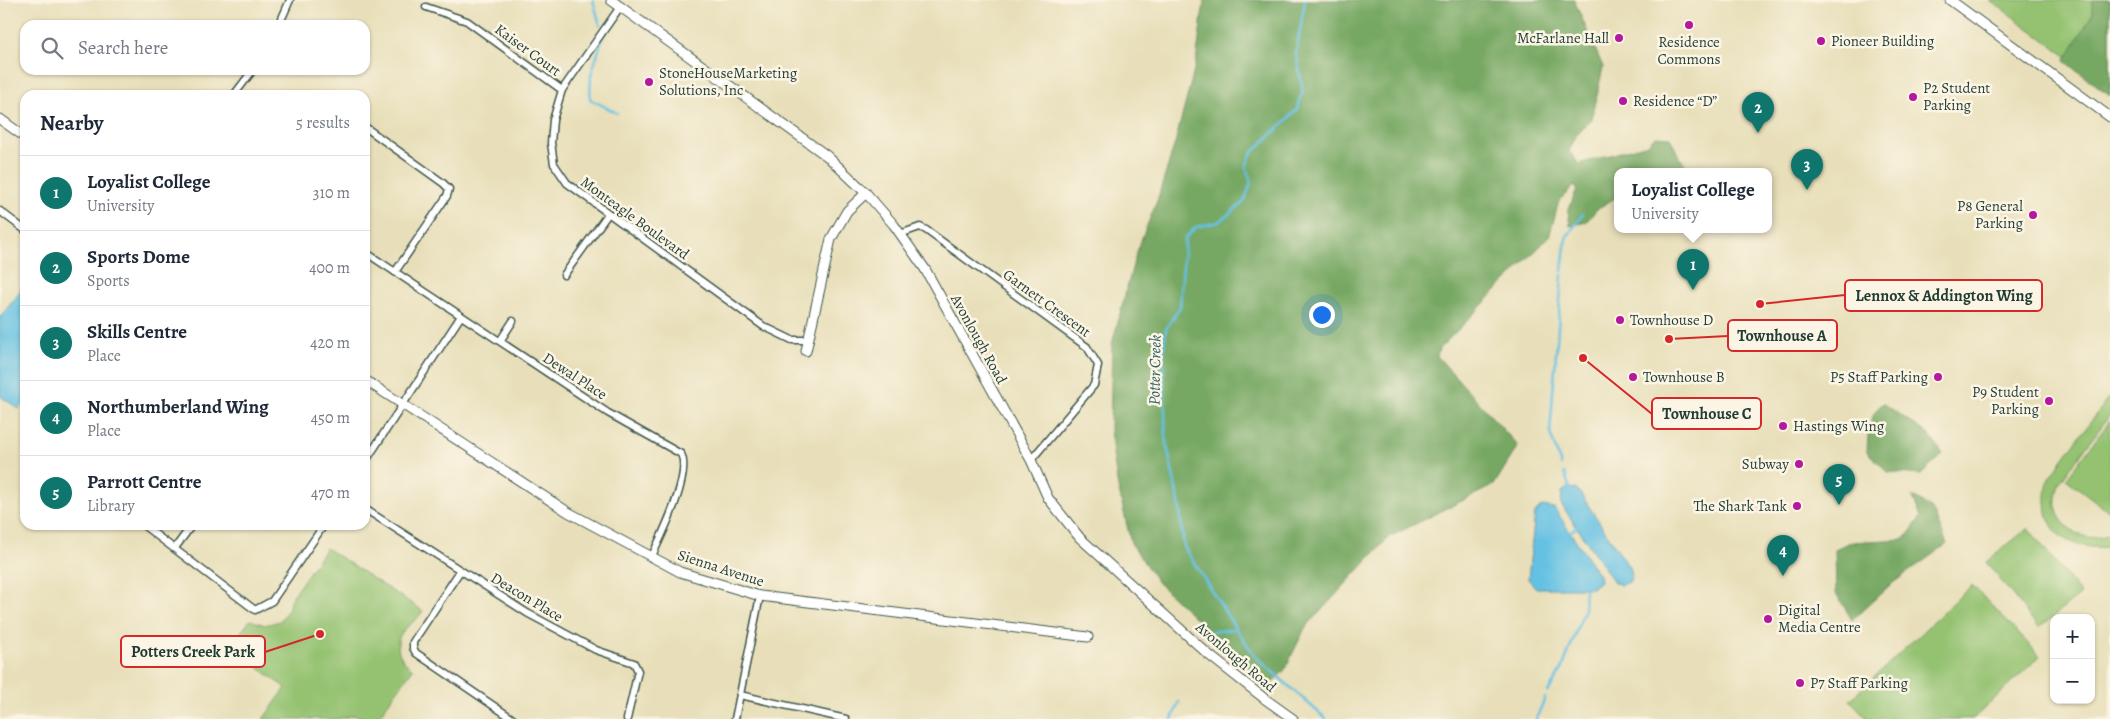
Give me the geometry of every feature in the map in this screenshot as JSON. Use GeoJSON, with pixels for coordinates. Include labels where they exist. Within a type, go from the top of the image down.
{"type":"FeatureCollection","features":[{"type":"Feature","properties":{"kind":"street"},"geometry":{"type":"LineString","coordinates":[[281,20],[290,0]]}},
{"type":"Feature","properties":{"kind":"street","name":"Avonlough Road"},"geometry":{"type":"LineString","coordinates":[[611,0],[827,156],[866,193],[900,234],[925,269],[1031,460],[1048,498],[1080,538],[1210,655],[1293,719]]}},
{"type":"Feature","properties":{"kind":"street"},"geometry":{"type":"LineString","coordinates":[[1950,0],[2110,117]]}},
{"type":"Feature","properties":{"kind":"street","name":"Kaiser Court"},"geometry":{"type":"LineString","coordinates":[[426,7],[467,21],[562,90]]}},
{"type":"Feature","properties":{"kind":"street","name":"Monteagle Boulevard"},"geometry":{"type":"LineString","coordinates":[[620,7],[562,90],[553,120],[551,143],[554,164],[567,183],[763,326],[792,340],[808,340]]}},
{"type":"Feature","properties":{"kind":"street"},"geometry":{"type":"LineString","coordinates":[[238,90],[249,75]]}},
{"type":"Feature","properties":{"kind":"street"},"geometry":{"type":"LineString","coordinates":[[0,118],[20,133]]}},
{"type":"Feature","properties":{"kind":"street"},"geometry":{"type":"LineString","coordinates":[[370,131],[443,182],[448,189],[447,196],[439,204],[395,272]]}},
{"type":"Feature","properties":{"kind":"street"},"geometry":{"type":"LineString","coordinates":[[806,351],[831,239],[847,211],[866,193]]}},
{"type":"Feature","properties":{"kind":"street"},"geometry":{"type":"LineString","coordinates":[[0,211],[20,226]]}},
{"type":"Feature","properties":{"kind":"street"},"geometry":{"type":"LineString","coordinates":[[564,275],[608,214]]}},
{"type":"Feature","properties":{"kind":"street","name":"Garnett Crescent"},"geometry":{"type":"LineString","coordinates":[[900,234],[920,228],[926,230],[1086,347],[1098,365],[1094,385],[1031,460]]}},
{"type":"Feature","properties":{"kind":"street","name":"Dewal Place"},"geometry":{"type":"LineString","coordinates":[[370,255],[608,413],[681,454],[684,459],[684,467],[677,496],[671,515],[650,558]]}},
{"type":"Feature","properties":{"kind":"street"},"geometry":{"type":"LineString","coordinates":[[370,454],[461,316]]}},
{"type":"Feature","properties":{"kind":"street"},"geometry":{"type":"LineString","coordinates":[[500,341],[513,321]]}},
{"type":"Feature","properties":{"kind":"street","name":"Sienna Avenue"},"geometry":{"type":"LineString","coordinates":[[370,383],[568,512],[650,558],[680,572],[760,596],[1088,637]]}},
{"type":"Feature","properties":{"kind":"street","name":"Deacon Place"},"geometry":{"type":"LineString","coordinates":[[370,512],[460,571],[553,628],[596,650],[634,663],[638,671],[627,719]]}},
{"type":"Feature","properties":{"kind":"street"},"geometry":{"type":"LineString","coordinates":[[150,530],[255,610],[272,601],[321,530]]}},
{"type":"Feature","properties":{"kind":"street"},"geometry":{"type":"LineString","coordinates":[[175,548],[188,530]]}},
{"type":"Feature","properties":{"kind":"street"},"geometry":{"type":"LineString","coordinates":[[460,571],[413,642],[413,648],[416,653],[513,719]]}},
{"type":"Feature","properties":{"kind":"street"},"geometry":{"type":"LineString","coordinates":[[735,719],[760,596]]}},
{"type":"Feature","properties":{"kind":"street"},"geometry":{"type":"LineString","coordinates":[[740,695],[846,719]]}},
{"type":"Feature","properties":{"kind":"green space"},"geometry":{"type":"Polygon","coordinates":[[[1204,0],[1574,0],[1603,67],[1592,119],[1576,136],[1569,151],[1579,164],[1648,144],[1655,136],[1670,137],[1679,157],[1688,168],[1614,168],[1614,198],[1597,209],[1586,222],[1570,226],[1568,211],[1577,189],[1575,185],[1559,201],[1549,237],[1439,349],[1437,356],[1518,446],[1494,485],[1389,537],[1305,628],[1284,671],[1268,686],[1158,583],[1131,543],[1117,482],[1110,430],[1112,344],[1137,250],[1157,201],[1175,143],[1196,63],[1204,0]]]}},
{"type":"Feature","properties":{"kind":"green space"},"geometry":{"type":"Polygon","coordinates":[[[1990,0],[2110,0],[2110,88],[1990,0]]]}},
{"type":"Feature","properties":{"kind":"green space"},"geometry":{"type":"Polygon","coordinates":[[[2093,0],[2110,0],[2110,96],[2065,61],[2093,13],[2093,0]]]}},
{"type":"Feature","properties":{"kind":"green space"},"geometry":{"type":"Polygon","coordinates":[[[2110,396],[2110,415],[2059,483],[2056,507],[2063,522],[2077,533],[2085,536],[2094,538],[2110,533],[2109,547],[2078,545],[2066,540],[2056,532],[2050,522],[2046,495],[2049,478],[2110,396]]]}},
{"type":"Feature","properties":{"kind":"green space"},"geometry":{"type":"Polygon","coordinates":[[[1883,403],[1928,434],[1943,454],[1921,475],[1888,472],[1867,452],[1872,419],[1883,403]]]}},
{"type":"Feature","properties":{"kind":"green space"},"geometry":{"type":"Polygon","coordinates":[[[2110,421],[2110,512],[2066,479],[2110,421]]]}},
{"type":"Feature","properties":{"kind":"green space"},"geometry":{"type":"Polygon","coordinates":[[[1912,496],[1932,509],[1947,544],[1890,585],[1852,620],[1836,593],[1835,549],[1851,542],[1905,539],[1921,517],[1912,496]]]}},
{"type":"Feature","properties":{"kind":"green space"},"geometry":{"type":"Polygon","coordinates":[[[2028,528],[2081,594],[2056,614],[2050,614],[2050,619],[2039,628],[1986,562],[2028,528]]]}},
{"type":"Feature","properties":{"kind":"green space"},"geometry":{"type":"Polygon","coordinates":[[[326,548],[423,611],[403,631],[398,642],[401,657],[413,669],[377,719],[367,719],[354,715],[339,719],[263,719],[286,688],[230,647],[250,620],[265,625],[280,621],[289,608],[290,600],[326,548]]]}},
{"type":"Feature","properties":{"kind":"green space"},"geometry":{"type":"Polygon","coordinates":[[[1972,585],[2040,656],[1973,719],[1868,719],[1850,700],[1972,585]]]}},
{"type":"Feature","properties":{"kind":"water"},"geometry":{"type":"Polygon","coordinates":[[[20,292],[19,409],[0,396],[0,317],[20,292]]]}},
{"type":"Feature","properties":{"kind":"water"},"geometry":{"type":"Polygon","coordinates":[[[1568,488],[1576,489],[1580,493],[1631,570],[1632,576],[1629,582],[1620,585],[1614,582],[1561,504],[1562,492],[1568,488]]]}},
{"type":"Feature","properties":{"kind":"water"},"geometry":{"type":"Polygon","coordinates":[[[1542,506],[1554,508],[1599,575],[1600,581],[1592,588],[1536,588],[1528,579],[1535,513],[1542,506]]]}},
{"type":"Feature","properties":{"kind":"waterway"},"geometry":{"type":"LineString","coordinates":[[593,0],[600,25]]}},
{"type":"Feature","properties":{"kind":"waterway","name":"Potter Creek"},"geometry":{"type":"LineString","coordinates":[[1305,0],[1296,53],[1303,91],[1297,110],[1251,154],[1246,166],[1251,183],[1244,202],[1219,222],[1196,227],[1185,238],[1180,307],[1166,329],[1163,359],[1166,442],[1179,503],[1184,547],[1256,657],[1326,719]]}},
{"type":"Feature","properties":{"kind":"waterway"},"geometry":{"type":"LineString","coordinates":[[604,33],[591,75],[590,99],[617,113]]}},
{"type":"Feature","properties":{"kind":"waterway"},"geometry":{"type":"LineString","coordinates":[[1562,271],[1566,238],[1583,214]]}},
{"type":"Feature","properties":{"kind":"waterway"},"geometry":{"type":"LineString","coordinates":[[1561,465],[1550,433],[1562,275]]}},
{"type":"Feature","properties":{"kind":"waterway"},"geometry":{"type":"LineString","coordinates":[[1564,473],[1570,488]]}},
{"type":"Feature","properties":{"kind":"waterway"},"geometry":{"type":"LineString","coordinates":[[1570,532],[1577,527]]}},
{"type":"Feature","properties":{"kind":"waterway"},"geometry":{"type":"LineString","coordinates":[[1548,692],[1562,669],[1584,611],[1585,588]]}},
{"type":"Feature","properties":{"kind":"waterway"},"geometry":{"type":"LineString","coordinates":[[1200,633],[1236,629]]}},
{"type":"Feature","properties":{"kind":"waterway"},"geometry":{"type":"LineString","coordinates":[[1536,719],[1545,698]]}},
{"type":"Feature","properties":{"kind":"waterway"},"geometry":{"type":"LineString","coordinates":[[1172,719],[1179,702]]}},
{"type":"Feature","properties":{"kind":"place","name":"Residence Commons"},"geometry":{"type":"Point","coordinates":[1689,25]}},
{"type":"Feature","properties":{"kind":"place","name":"McFarlane Hall"},"geometry":{"type":"Point","coordinates":[1619,38]}},
{"type":"Feature","properties":{"kind":"place","name":"Pioneer Building"},"geometry":{"type":"Point","coordinates":[1821,41]}},
{"type":"Feature","properties":{"kind":"place","name":"StoneHouseMarketing Solutions, Inc"},"geometry":{"type":"Point","coordinates":[649,82]}},
{"type":"Feature","properties":{"kind":"place","name":"P2 Student Parking"},"geometry":{"type":"Point","coordinates":[1913,97]}},
{"type":"Feature","properties":{"kind":"place","name":"Residence “D”"},"geometry":{"type":"Point","coordinates":[1623,101]}},
{"type":"Feature","properties":{"kind":"place","name":"Sports Dome"},"geometry":{"type":"Point","coordinates":[1758,133]}},
{"type":"Feature","properties":{"kind":"place","name":"Skills Centre"},"geometry":{"type":"Point","coordinates":[1807,190]}},
{"type":"Feature","properties":{"kind":"place","name":"P8 General Parking"},"geometry":{"type":"Point","coordinates":[2033,215]}},
{"type":"Feature","properties":{"kind":"place","name":"Loyalist College"},"geometry":{"type":"Point","coordinates":[1693,290]}},
{"type":"Feature","properties":{"kind":"place","name":"Lennox & Addington Wing"},"geometry":{"type":"Point","coordinates":[1760,304]}},
{"type":"Feature","properties":{"kind":"place","name":"Townhouse D"},"geometry":{"type":"Point","coordinates":[1620,320]}},
{"type":"Feature","properties":{"kind":"place","name":"Townhouse A"},"geometry":{"type":"Point","coordinates":[1669,339]}},
{"type":"Feature","properties":{"kind":"place","name":"Townhouse C"},"geometry":{"type":"Point","coordinates":[1583,358]}},
{"type":"Feature","properties":{"kind":"place","name":"Townhouse B"},"geometry":{"type":"Point","coordinates":[1633,377]}},
{"type":"Feature","properties":{"kind":"place","name":"P5 Staff Parking"},"geometry":{"type":"Point","coordinates":[1938,377]}},
{"type":"Feature","properties":{"kind":"place","name":"P9 Student Parking"},"geometry":{"type":"Point","coordinates":[2049,401]}},
{"type":"Feature","properties":{"kind":"place","name":"Hastings Wing"},"geometry":{"type":"Point","coordinates":[1783,426]}},
{"type":"Feature","properties":{"kind":"place","name":"Subway"},"geometry":{"type":"Point","coordinates":[1799,464]}},
{"type":"Feature","properties":{"kind":"place","name":"Parrott Centre"},"geometry":{"type":"Point","coordinates":[1839,505]}},
{"type":"Feature","properties":{"kind":"place","name":"The Shark Tank"},"geometry":{"type":"Point","coordinates":[1797,506]}},
{"type":"Feature","properties":{"kind":"place","name":"Northumberland Wing"},"geometry":{"type":"Point","coordinates":[1783,576]}},
{"type":"Feature","properties":{"kind":"place","name":"Digital Media Centre"},"geometry":{"type":"Point","coordinates":[1768,619]}},
{"type":"Feature","properties":{"kind":"place","name":"Potters Creek Park"},"geometry":{"type":"Point","coordinates":[320,634]}},
{"type":"Feature","properties":{"kind":"place","name":"P7 Staff Parking"},"geometry":{"type":"Point","coordinates":[1800,683]}}]}
